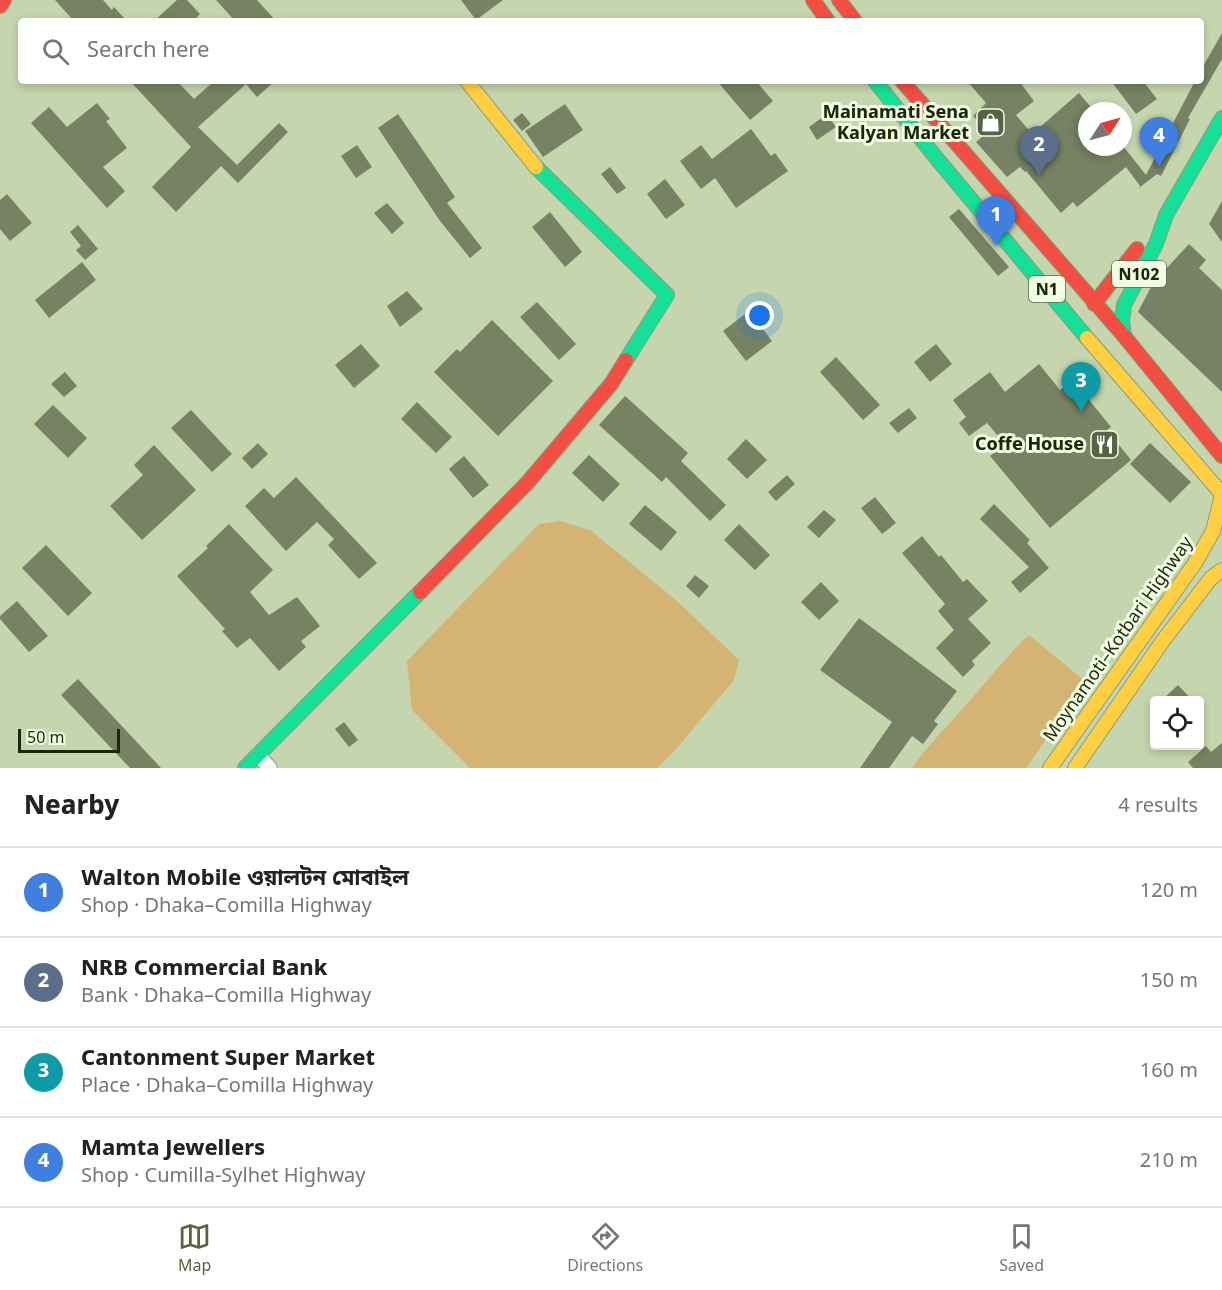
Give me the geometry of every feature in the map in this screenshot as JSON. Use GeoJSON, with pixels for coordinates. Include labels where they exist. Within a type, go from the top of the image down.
{"type":"FeatureCollection","features":[{"type":"Feature","properties":{"kind":"main road"},"geometry":{"type":"LineString","coordinates":[[0,6],[4,0]]}},
{"type":"Feature","properties":{"kind":"main road"},"geometry":{"type":"LineString","coordinates":[[813,0],[826,18]]}},
{"type":"Feature","properties":{"kind":"main road"},"geometry":{"type":"LineString","coordinates":[[839,0],[853,18]]}},
{"type":"Feature","properties":{"kind":"main road"},"geometry":{"type":"LineString","coordinates":[[245,768],[528,482],[611,384],[667,295],[530,161],[469,84]]}},
{"type":"Feature","properties":{"kind":"main road","name":"N1"},"geometry":{"type":"LineString","coordinates":[[877,84],[1101,354],[1222,494]]}},
{"type":"Feature","properties":{"kind":"main road","name":"N1"},"geometry":{"type":"LineString","coordinates":[[905,84],[1124,336],[1222,456]]}},
{"type":"Feature","properties":{"kind":"main road","name":"N102"},"geometry":{"type":"LineString","coordinates":[[1124,336],[1122,321],[1124,305],[1156,244],[1166,215],[1222,118]]}},
{"type":"Feature","properties":{"kind":"main road","name":"N102"},"geometry":{"type":"LineString","coordinates":[[1094,303],[1119,274],[1146,236],[1166,215]]}},
{"type":"Feature","properties":{"kind":"main road"},"geometry":{"type":"LineString","coordinates":[[1053,256],[1073,275],[1089,282],[1108,280],[1119,274]]}},
{"type":"Feature","properties":{"kind":"main road","name":"Moynamoti–Kotbari Highway"},"geometry":{"type":"LineString","coordinates":[[1050,768],[1195,562],[1213,531],[1222,494]]}},
{"type":"Feature","properties":{"kind":"main road","name":"Moynamoti–Kotbari Highway"},"geometry":{"type":"LineString","coordinates":[[1075,768],[1162,642],[1212,578],[1222,570]]}},
{"type":"Feature","properties":{"kind":"street"},"geometry":{"type":"LineString","coordinates":[[258,755],[270,768]]}},
{"type":"Feature","properties":{"kind":"shaded area"},"geometry":{"type":"Polygon","coordinates":[[[560,521],[590,530],[677,601],[739,660],[734,680],[657,768],[470,768],[412,710],[407,661],[539,524],[560,521]]]}},
{"type":"Feature","properties":{"kind":"shaded area"},"geometry":{"type":"Polygon","coordinates":[[[1029,635],[1086,682],[1026,768],[912,768],[1009,655],[1029,635]]]}},
{"type":"Feature","properties":{"kind":"building"},"geometry":{"type":"Polygon","coordinates":[[[55,0],[103,0],[112,10],[114,7],[124,18],[71,18],[55,0]]]}},
{"type":"Feature","properties":{"kind":"building"},"geometry":{"type":"Polygon","coordinates":[[[177,0],[187,0],[200,14],[196,18],[157,18],[177,0]]]}},
{"type":"Feature","properties":{"kind":"building"},"geometry":{"type":"Polygon","coordinates":[[[216,0],[257,0],[273,18],[232,18],[216,0]]]}},
{"type":"Feature","properties":{"kind":"building"},"geometry":{"type":"Polygon","coordinates":[[[461,0],[503,0],[479,18],[474,18],[461,0]]]}},
{"type":"Feature","properties":{"kind":"building"},"geometry":{"type":"Polygon","coordinates":[[[1222,33],[1222,59],[1188,118],[1190,119],[1161,176],[1157,174],[1139,188],[1140,186],[1126,167],[1077,207],[1073,202],[1061,213],[1026,171],[1020,167],[1007,177],[976,142],[988,132],[973,116],[986,103],[970,84],[1021,84],[1034,101],[1016,115],[1032,134],[1079,93],[1086,102],[1078,102],[1078,156],[1131,156],[1146,175],[1193,84],[1204,84],[1204,65],[1222,33]]]}},
{"type":"Feature","properties":{"kind":"building"},"geometry":{"type":"Polygon","coordinates":[[[133,84],[180,84],[194,99],[211,84],[246,84],[198,127],[237,165],[279,123],[288,132],[238,183],[221,166],[176,212],[152,187],[191,147],[133,84]]]}},
{"type":"Feature","properties":{"kind":"building"},"geometry":{"type":"Polygon","coordinates":[[[246,84],[272,84],[257,97],[246,84]]]}},
{"type":"Feature","properties":{"kind":"building"},"geometry":{"type":"Polygon","coordinates":[[[720,84],[759,84],[773,101],[750,120],[720,84]]]}},
{"type":"Feature","properties":{"kind":"building"},"geometry":{"type":"Polygon","coordinates":[[[1113,84],[1145,84],[1157,99],[1136,114],[1132,109],[1132,102],[1127,102],[1113,84]]]}},
{"type":"Feature","properties":{"kind":"building"},"geometry":{"type":"Polygon","coordinates":[[[97,103],[110,119],[106,121],[127,148],[103,167],[125,191],[107,208],[31,123],[49,107],[67,127],[97,103]]]}},
{"type":"Feature","properties":{"kind":"building"},"geometry":{"type":"Polygon","coordinates":[[[565,104],[583,130],[543,157],[525,131],[565,104]]]}},
{"type":"Feature","properties":{"kind":"building"},"geometry":{"type":"Polygon","coordinates":[[[522,113],[531,124],[522,131],[513,120],[522,113]]]}},
{"type":"Feature","properties":{"kind":"building"},"geometry":{"type":"Polygon","coordinates":[[[398,114],[455,197],[447,203],[482,248],[470,258],[440,221],[378,128],[398,114]]]}},
{"type":"Feature","properties":{"kind":"building"},"geometry":{"type":"Polygon","coordinates":[[[827,114],[836,127],[817,140],[809,127],[827,114]]]}},
{"type":"Feature","properties":{"kind":"building"},"geometry":{"type":"Polygon","coordinates":[[[751,129],[771,156],[775,153],[788,171],[736,208],[715,178],[701,189],[680,161],[701,145],[712,159],[751,129]]]}},
{"type":"Feature","properties":{"kind":"building"},"geometry":{"type":"Polygon","coordinates":[[[357,145],[372,167],[356,178],[341,156],[357,145]]]}},
{"type":"Feature","properties":{"kind":"building"},"geometry":{"type":"Polygon","coordinates":[[[610,167],[626,188],[617,194],[601,174],[610,167]]]}},
{"type":"Feature","properties":{"kind":"building"},"geometry":{"type":"Polygon","coordinates":[[[665,179],[685,205],[666,219],[647,194],[665,179]]]}},
{"type":"Feature","properties":{"kind":"building"},"geometry":{"type":"Polygon","coordinates":[[[7,194],[32,223],[10,241],[0,229],[0,200],[7,194]]]}},
{"type":"Feature","properties":{"kind":"building"},"geometry":{"type":"Polygon","coordinates":[[[1222,201],[1222,242],[1209,224],[1222,201]]]}},
{"type":"Feature","properties":{"kind":"building"},"geometry":{"type":"Polygon","coordinates":[[[387,203],[404,223],[392,234],[374,213],[387,203]]]}},
{"type":"Feature","properties":{"kind":"building"},"geometry":{"type":"Polygon","coordinates":[[[959,209],[1009,267],[998,276],[949,217],[959,209]]]}},
{"type":"Feature","properties":{"kind":"building"},"geometry":{"type":"Polygon","coordinates":[[[550,212],[582,252],[565,267],[532,227],[550,212]]]}},
{"type":"Feature","properties":{"kind":"building"},"geometry":{"type":"Polygon","coordinates":[[[78,225],[98,249],[85,260],[76,250],[81,246],[70,232],[78,225]]]}},
{"type":"Feature","properties":{"kind":"building"},"geometry":{"type":"Polygon","coordinates":[[[1189,244],[1206,260],[1199,268],[1222,290],[1222,392],[1138,312],[1153,283],[1189,244]]]}},
{"type":"Feature","properties":{"kind":"building"},"geometry":{"type":"Polygon","coordinates":[[[82,262],[96,280],[49,318],[35,300],[82,262]]]}},
{"type":"Feature","properties":{"kind":"building"},"geometry":{"type":"Polygon","coordinates":[[[407,291],[423,309],[400,327],[387,306],[407,291]]]}},
{"type":"Feature","properties":{"kind":"building"},"geometry":{"type":"Polygon","coordinates":[[[537,302],[576,344],[559,360],[520,317],[537,302]]]}},
{"type":"Feature","properties":{"kind":"building"},"geometry":{"type":"Polygon","coordinates":[[[749,311],[772,341],[746,361],[723,331],[749,311]]]}},
{"type":"Feature","properties":{"kind":"building"},"geometry":{"type":"Polygon","coordinates":[[[492,320],[553,381],[498,436],[434,372],[457,349],[460,352],[492,320]]]}},
{"type":"Feature","properties":{"kind":"building"},"geometry":{"type":"Polygon","coordinates":[[[361,344],[380,366],[354,388],[335,365],[361,344]]]}},
{"type":"Feature","properties":{"kind":"building"},"geometry":{"type":"Polygon","coordinates":[[[936,344],[952,364],[930,382],[914,362],[936,344]]]}},
{"type":"Feature","properties":{"kind":"building"},"geometry":{"type":"Polygon","coordinates":[[[836,357],[880,405],[863,420],[820,372],[836,357]]]}},
{"type":"Feature","properties":{"kind":"building"},"geometry":{"type":"Polygon","coordinates":[[[1039,364],[1060,390],[1073,380],[1111,427],[1107,430],[1131,460],[1050,528],[990,456],[1005,444],[987,423],[969,436],[959,423],[966,417],[953,400],[990,372],[1005,392],[1039,364]]]}},
{"type":"Feature","properties":{"kind":"building"},"geometry":{"type":"Polygon","coordinates":[[[65,372],[77,386],[64,397],[51,384],[65,372]]]}},
{"type":"Feature","properties":{"kind":"building"},"geometry":{"type":"Polygon","coordinates":[[[625,396],[688,453],[681,461],[726,505],[710,521],[666,477],[662,482],[599,425],[625,396]]]}},
{"type":"Feature","properties":{"kind":"building"},"geometry":{"type":"Polygon","coordinates":[[[417,402],[452,437],[436,453],[401,419],[417,402]]]}},
{"type":"Feature","properties":{"kind":"building"},"geometry":{"type":"Polygon","coordinates":[[[53,405],[87,438],[68,458],[34,424],[53,405]]]}},
{"type":"Feature","properties":{"kind":"building"},"geometry":{"type":"Polygon","coordinates":[[[909,408],[917,418],[898,433],[889,423],[909,408]]]}},
{"type":"Feature","properties":{"kind":"building"},"geometry":{"type":"Polygon","coordinates":[[[191,410],[232,454],[212,472],[171,428],[191,410]]]}},
{"type":"Feature","properties":{"kind":"building"},"geometry":{"type":"Polygon","coordinates":[[[746,439],[767,460],[747,479],[727,459],[746,439]]]}},
{"type":"Feature","properties":{"kind":"building"},"geometry":{"type":"Polygon","coordinates":[[[258,443],[268,454],[252,469],[242,458],[258,443]]]}},
{"type":"Feature","properties":{"kind":"building"},"geometry":{"type":"Polygon","coordinates":[[[1150,443],[1191,482],[1170,503],[1130,464],[1150,443]]]}},
{"type":"Feature","properties":{"kind":"building"},"geometry":{"type":"Polygon","coordinates":[[[154,445],[196,490],[142,540],[110,506],[143,475],[134,465],[154,445]]]}},
{"type":"Feature","properties":{"kind":"building"},"geometry":{"type":"Polygon","coordinates":[[[589,455],[620,484],[603,502],[572,473],[589,455]]]}},
{"type":"Feature","properties":{"kind":"building"},"geometry":{"type":"Polygon","coordinates":[[[464,456],[489,485],[473,498],[449,469],[464,456]]]}},
{"type":"Feature","properties":{"kind":"building"},"geometry":{"type":"Polygon","coordinates":[[[787,475],[795,484],[776,501],[768,492],[787,475]]]}},
{"type":"Feature","properties":{"kind":"building"},"geometry":{"type":"Polygon","coordinates":[[[296,477],[377,563],[359,579],[328,545],[334,539],[317,522],[286,551],[245,506],[264,488],[274,498],[296,477]]]}},
{"type":"Feature","properties":{"kind":"building"},"geometry":{"type":"Polygon","coordinates":[[[875,497],[896,523],[882,534],[861,508],[875,497]]]}},
{"type":"Feature","properties":{"kind":"building"},"geometry":{"type":"Polygon","coordinates":[[[994,504],[1030,540],[1027,543],[1049,568],[1020,593],[1011,582],[1029,567],[980,519],[994,504]]]}},
{"type":"Feature","properties":{"kind":"building"},"geometry":{"type":"Polygon","coordinates":[[[645,505],[677,532],[661,551],[629,524],[645,505]]]}},
{"type":"Feature","properties":{"kind":"building"},"geometry":{"type":"Polygon","coordinates":[[[824,510],[836,520],[819,538],[807,527],[824,510]]]}},
{"type":"Feature","properties":{"kind":"building"},"geometry":{"type":"Polygon","coordinates":[[[229,524],[273,570],[250,592],[269,615],[297,597],[320,626],[301,641],[306,647],[279,671],[250,638],[237,648],[222,631],[225,629],[177,576],[208,548],[206,546],[229,524]]]}},
{"type":"Feature","properties":{"kind":"building"},"geometry":{"type":"Polygon","coordinates":[[[739,524],[770,555],[755,570],[724,540],[739,524]]]}},
{"type":"Feature","properties":{"kind":"building"},"geometry":{"type":"Polygon","coordinates":[[[922,536],[963,582],[967,579],[988,601],[968,619],[991,643],[972,661],[975,665],[963,677],[936,648],[954,630],[938,611],[945,604],[902,553],[922,536]]]}},
{"type":"Feature","properties":{"kind":"building"},"geometry":{"type":"Polygon","coordinates":[[[46,545],[92,593],[68,616],[22,568],[46,545]]]}},
{"type":"Feature","properties":{"kind":"building"},"geometry":{"type":"Polygon","coordinates":[[[695,575],[709,586],[699,598],[686,586],[695,575]]]}},
{"type":"Feature","properties":{"kind":"building"},"geometry":{"type":"Polygon","coordinates":[[[821,582],[839,601],[819,620],[801,602],[821,582]]]}},
{"type":"Feature","properties":{"kind":"building"},"geometry":{"type":"Polygon","coordinates":[[[17,601],[48,636],[29,652],[0,619],[0,616],[17,601]]]}},
{"type":"Feature","properties":{"kind":"building"},"geometry":{"type":"Polygon","coordinates":[[[859,618],[957,691],[934,721],[938,724],[923,744],[912,736],[889,768],[860,768],[892,722],[820,670],[859,618]]]}},
{"type":"Feature","properties":{"kind":"building"},"geometry":{"type":"Polygon","coordinates":[[[78,679],[161,768],[130,768],[61,695],[78,679]]]}},
{"type":"Feature","properties":{"kind":"building"},"geometry":{"type":"Polygon","coordinates":[[[1178,685],[1188,696],[1166,696],[1178,685]]]}},
{"type":"Feature","properties":{"kind":"building"},"geometry":{"type":"Polygon","coordinates":[[[344,722],[358,740],[349,747],[335,729],[344,722]]]}},
{"type":"Feature","properties":{"kind":"building"},"geometry":{"type":"Polygon","coordinates":[[[1222,743],[1222,768],[1193,768],[1188,762],[1206,746],[1211,752],[1222,743]]]}},
{"type":"Feature","properties":{"kind":"traffic: fast"},"geometry":{"type":"LineString","coordinates":[[877,84],[1087,338]]}},
{"type":"Feature","properties":{"kind":"traffic: fast"},"geometry":{"type":"LineString","coordinates":[[1124,336],[1122,321],[1124,305],[1156,244],[1166,215],[1222,118]]}},
{"type":"Feature","properties":{"kind":"traffic: fast"},"geometry":{"type":"LineString","coordinates":[[536,167],[667,295],[626,360]]}},
{"type":"Feature","properties":{"kind":"traffic: fast"},"geometry":{"type":"LineString","coordinates":[[245,768],[420,592]]}},
{"type":"Feature","properties":{"kind":"traffic: slow"},"geometry":{"type":"LineString","coordinates":[[469,84],[536,167]]}},
{"type":"Feature","properties":{"kind":"traffic: slow"},"geometry":{"type":"LineString","coordinates":[[1087,338],[1222,494]]}},
{"type":"Feature","properties":{"kind":"traffic: slow"},"geometry":{"type":"LineString","coordinates":[[1050,768],[1195,563],[1213,531],[1222,495]]}},
{"type":"Feature","properties":{"kind":"traffic: slow"},"geometry":{"type":"LineString","coordinates":[[1075,768],[1162,642],[1211,578],[1222,570]]}},
{"type":"Feature","properties":{"kind":"traffic: jam"},"geometry":{"type":"LineString","coordinates":[[0,6],[4,0]]}},
{"type":"Feature","properties":{"kind":"traffic: jam"},"geometry":{"type":"LineString","coordinates":[[813,0],[826,18]]}},
{"type":"Feature","properties":{"kind":"traffic: jam"},"geometry":{"type":"LineString","coordinates":[[839,0],[853,18]]}},
{"type":"Feature","properties":{"kind":"traffic: jam"},"geometry":{"type":"LineString","coordinates":[[905,84],[1124,336],[1222,456]]}},
{"type":"Feature","properties":{"kind":"traffic: jam"},"geometry":{"type":"LineString","coordinates":[[1094,304],[1137,249]]}},
{"type":"Feature","properties":{"kind":"traffic: jam"},"geometry":{"type":"LineString","coordinates":[[420,592],[528,482],[611,384],[626,360]]}},
{"type":"Feature","properties":{"kind":"place","name":"Mainamati Sena Kalyan Market"},"geometry":{"type":"Point","coordinates":[990,122]}},
{"type":"Feature","properties":{"kind":"place","name":"Mamta Jewellers"},"geometry":{"type":"Point","coordinates":[1159,167]}},
{"type":"Feature","properties":{"kind":"place","name":"NRB Commercial Bank"},"geometry":{"type":"Point","coordinates":[1039,176]}},
{"type":"Feature","properties":{"kind":"place","name":"Walton Mobile ওয়ালটন মোবাইল"},"geometry":{"type":"Point","coordinates":[996,246]}},
{"type":"Feature","properties":{"kind":"place","name":"Cantonment Super Market"},"geometry":{"type":"Point","coordinates":[1081,412]}},
{"type":"Feature","properties":{"kind":"place","name":"Coffe House"},"geometry":{"type":"Point","coordinates":[1105,444]}}]}
